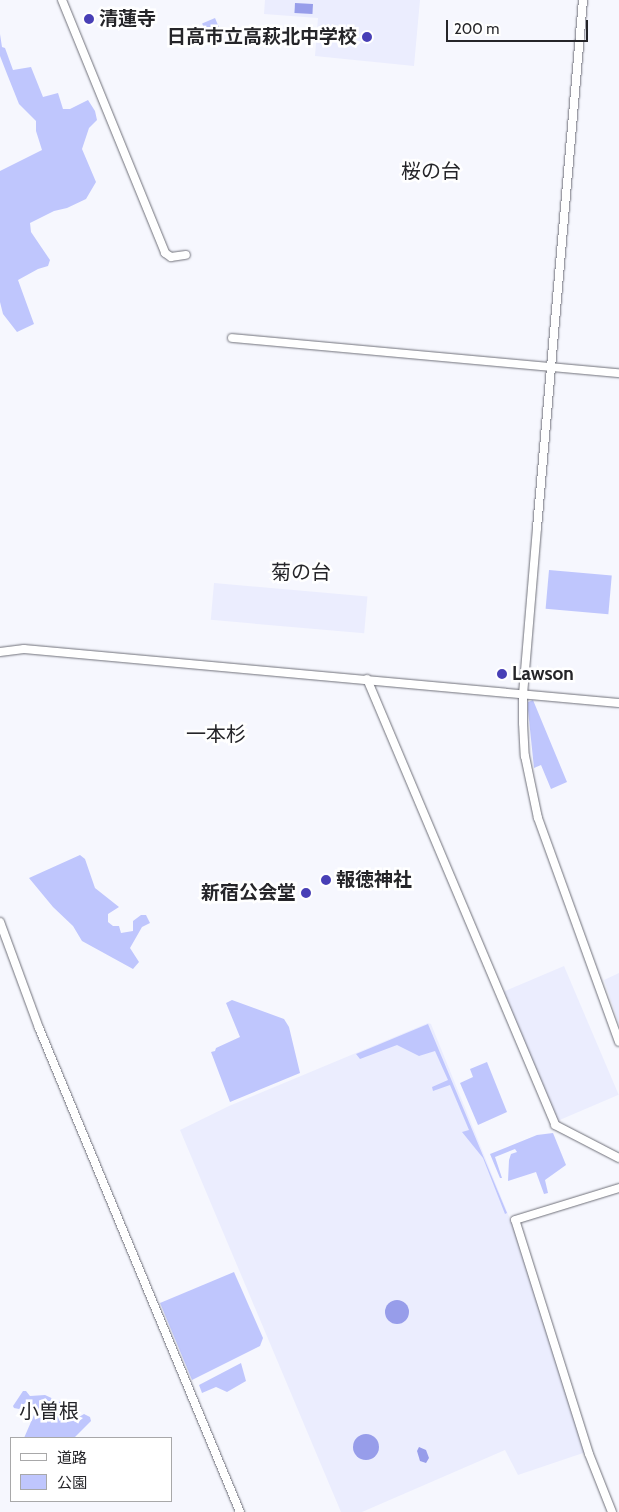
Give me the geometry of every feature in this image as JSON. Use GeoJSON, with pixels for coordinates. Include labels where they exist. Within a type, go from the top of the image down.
{"type":"FeatureCollection","features":[{"type":"Feature","properties":{"kind":"street"},"geometry":{"type":"LineString","coordinates":[[62,0],[165,253],[171,257],[186,255]]}},
{"type":"Feature","properties":{"kind":"street"},"geometry":{"type":"LineString","coordinates":[[583,0],[523,694],[525,756],[538,818],[619,1042]]}},
{"type":"Feature","properties":{"kind":"street"},"geometry":{"type":"LineString","coordinates":[[232,338],[619,373]]}},
{"type":"Feature","properties":{"kind":"street"},"geometry":{"type":"LineString","coordinates":[[0,652],[24,649],[619,703]]}},
{"type":"Feature","properties":{"kind":"street"},"geometry":{"type":"LineString","coordinates":[[367,679],[555,1125],[619,1158]]}},
{"type":"Feature","properties":{"kind":"street"},"geometry":{"type":"LineString","coordinates":[[0,922],[39,1028],[240,1512]]}},
{"type":"Feature","properties":{"kind":"street"},"geometry":{"type":"LineString","coordinates":[[612,1512],[589,1454],[514,1220],[619,1188]]}},
{"type":"Feature","properties":{"kind":"shaded area","name":"日高市立高萩北中学校"},"geometry":{"type":"Polygon","coordinates":[[[265,0],[420,0],[414,66],[315,56],[318,18],[264,14],[265,0]]]}},
{"type":"Feature","properties":{"kind":"shaded area"},"geometry":{"type":"Polygon","coordinates":[[[295,3],[313,4],[312,14],[294,13],[295,3]]]}},
{"type":"Feature","properties":{"kind":"shaded area"},"geometry":{"type":"Polygon","coordinates":[[[214,583],[367,596],[364,633],[211,620],[214,583]]]}},
{"type":"Feature","properties":{"kind":"shaded area"},"geometry":{"type":"Polygon","coordinates":[[[564,966],[619,1095],[556,1121],[501,993],[564,966]]]}},
{"type":"Feature","properties":{"kind":"shaded area"},"geometry":{"type":"Polygon","coordinates":[[[619,973],[619,1024],[604,980],[619,973]]]}},
{"type":"Feature","properties":{"kind":"shaded area"},"geometry":{"type":"Polygon","coordinates":[[[428,1023],[431,1024],[512,1224],[586,1452],[518,1475],[505,1450],[362,1512],[341,1512],[180,1130],[229,1106],[428,1023]]]}},
{"type":"Feature","properties":{"kind":"shaded area"},"geometry":{"type":"Polygon","coordinates":[[[397,1300],[405,1304],[409,1312],[405,1320],[397,1324],[389,1320],[385,1312],[389,1304],[397,1300]]]}},
{"type":"Feature","properties":{"kind":"shaded area"},"geometry":{"type":"Polygon","coordinates":[[[366,1434],[375,1438],[379,1447],[375,1456],[366,1460],[357,1456],[353,1447],[357,1438],[366,1434]]]}},
{"type":"Feature","properties":{"kind":"shaded area"},"geometry":{"type":"Polygon","coordinates":[[[419,1447],[426,1450],[429,1458],[426,1463],[420,1461],[417,1451],[419,1447]]]}},
{"type":"Feature","properties":{"kind":"green space"},"geometry":{"type":"Polygon","coordinates":[[[215,18],[223,37],[210,43],[202,23],[215,18]]]}},
{"type":"Feature","properties":{"kind":"green space"},"geometry":{"type":"Polygon","coordinates":[[[0,34],[2,47],[5,48],[13,70],[31,67],[43,97],[58,93],[63,109],[70,109],[88,100],[95,111],[97,120],[89,128],[82,149],[96,182],[86,199],[67,208],[54,211],[30,223],[31,232],[50,260],[48,266],[38,269],[18,280],[34,324],[17,332],[3,314],[0,302],[0,171],[42,150],[36,131],[36,121],[19,104],[0,56],[0,34]]]}},
{"type":"Feature","properties":{"kind":"green space"},"geometry":{"type":"Polygon","coordinates":[[[549,570],[612,575],[608,614],[546,609],[549,570]]]}},
{"type":"Feature","properties":{"kind":"green space"},"geometry":{"type":"Polygon","coordinates":[[[533,700],[567,782],[551,789],[541,765],[534,768],[528,710],[528,702],[533,700]]]}},
{"type":"Feature","properties":{"kind":"green space"},"geometry":{"type":"Polygon","coordinates":[[[80,855],[85,859],[95,888],[119,907],[108,914],[108,922],[113,926],[119,926],[121,933],[133,931],[133,921],[141,915],[146,915],[150,923],[142,927],[130,948],[139,962],[133,969],[82,941],[73,926],[53,907],[29,878],[80,855]]]}},
{"type":"Feature","properties":{"kind":"green space"},"geometry":{"type":"Polygon","coordinates":[[[232,1000],[284,1019],[289,1027],[300,1073],[230,1102],[211,1052],[240,1037],[226,1003],[232,1000]]]}},
{"type":"Feature","properties":{"kind":"green space"},"geometry":{"type":"Polygon","coordinates":[[[428,1024],[507,1213],[505,1214],[483,1158],[462,1132],[469,1130],[450,1085],[433,1091],[432,1087],[448,1080],[435,1051],[419,1056],[397,1045],[360,1059],[356,1054],[428,1024]]]}},
{"type":"Feature","properties":{"kind":"green space"},"geometry":{"type":"Polygon","coordinates":[[[487,1062],[507,1112],[478,1125],[460,1083],[473,1077],[470,1069],[487,1062]]]}},
{"type":"Feature","properties":{"kind":"green space"},"geometry":{"type":"Polygon","coordinates":[[[553,1133],[566,1165],[545,1180],[548,1193],[544,1194],[536,1172],[508,1181],[509,1160],[511,1154],[517,1152],[515,1149],[495,1157],[502,1178],[500,1178],[490,1154],[537,1135],[553,1133]]]}},
{"type":"Feature","properties":{"kind":"green space"},"geometry":{"type":"Polygon","coordinates":[[[234,1272],[263,1338],[260,1346],[192,1380],[160,1303],[234,1272]]]}},
{"type":"Feature","properties":{"kind":"green space"},"geometry":{"type":"Polygon","coordinates":[[[241,1363],[246,1381],[227,1392],[216,1387],[202,1393],[199,1385],[241,1363]]]}},
{"type":"Feature","properties":{"kind":"green space"},"geometry":{"type":"Polygon","coordinates":[[[23,1391],[26,1391],[30,1396],[45,1395],[60,1402],[67,1400],[69,1405],[65,1411],[69,1416],[79,1417],[84,1414],[90,1417],[91,1421],[75,1437],[24,1437],[37,1408],[26,1402],[19,1409],[13,1406],[23,1391]]]}},
{"type":"Feature","properties":{"kind":"place","name":"清蓮寺"},"geometry":{"type":"Point","coordinates":[89,19]}},
{"type":"Feature","properties":{"kind":"place","name":"日高市立高萩北中学校"},"geometry":{"type":"Point","coordinates":[367,37]}},
{"type":"Feature","properties":{"kind":"place","name":"Lawson"},"geometry":{"type":"Point","coordinates":[502,674]}},
{"type":"Feature","properties":{"kind":"place","name":"報徳神社"},"geometry":{"type":"Point","coordinates":[326,880]}},
{"type":"Feature","properties":{"kind":"place","name":"新宿公会堂"},"geometry":{"type":"Point","coordinates":[306,893]}},
{"type":"Feature","properties":{"kind":"district","name":"桜の台"},"geometry":{"type":"Point","coordinates":[431,171]}},
{"type":"Feature","properties":{"kind":"district","name":"菊の台"},"geometry":{"type":"Point","coordinates":[301,572]}},
{"type":"Feature","properties":{"kind":"district","name":"一本杉"},"geometry":{"type":"Point","coordinates":[216,734]}},
{"type":"Feature","properties":{"kind":"district","name":"小曽根"},"geometry":{"type":"Point","coordinates":[49,1411]}}]}
